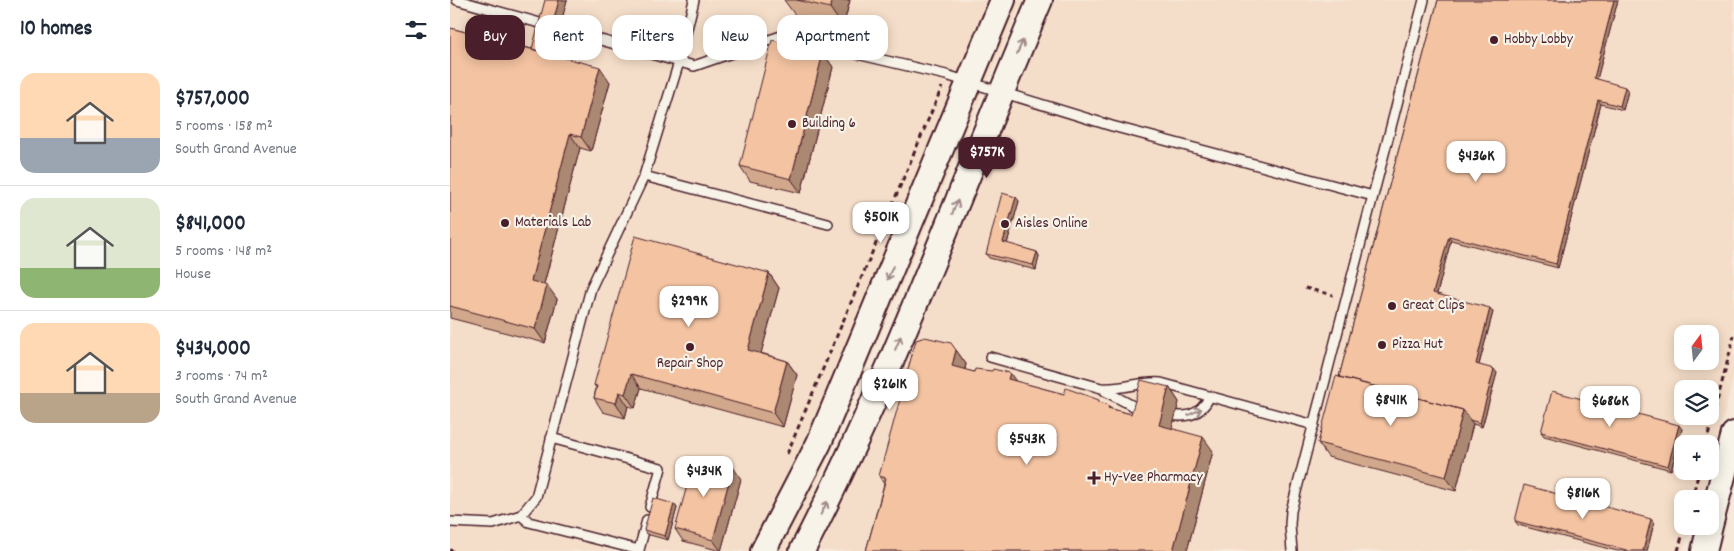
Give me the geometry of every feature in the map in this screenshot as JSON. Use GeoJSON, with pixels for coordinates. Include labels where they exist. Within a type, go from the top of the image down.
{"type":"FeatureCollection","features":[{"type":"Feature","properties":{"kind":"street"},"geometry":{"type":"LineString","coordinates":[[763,551],[820,443],[1003,0]]}},
{"type":"Feature","properties":{"kind":"street"},"geometry":{"type":"LineString","coordinates":[[802,551],[843,471],[937,252],[1040,0]]}},
{"type":"Feature","properties":{"kind":"street"},"geometry":{"type":"LineString","coordinates":[[1719,492],[1734,434]]}},
{"type":"Feature","properties":{"kind":"street"},"geometry":{"type":"LineString","coordinates":[[1704,551],[1708,535]]}},
{"type":"Feature","properties":{"kind":"lane"},"geometry":{"type":"LineString","coordinates":[[457,0],[694,66],[781,36],[969,82],[1112,126],[1373,196]]}},
{"type":"Feature","properties":{"kind":"lane"},"geometry":{"type":"LineString","coordinates":[[450,522],[493,524],[521,515],[536,497],[591,288],[644,176],[678,62],[694,0]]}},
{"type":"Feature","properties":{"kind":"lane"},"geometry":{"type":"LineString","coordinates":[[1292,551],[1291,512],[1424,0]]}},
{"type":"Feature","properties":{"kind":"lane"},"geometry":{"type":"LineString","coordinates":[[644,176],[828,224]]}},
{"type":"Feature","properties":{"kind":"lane"},"geometry":{"type":"LineString","coordinates":[[990,357],[1114,390],[1143,383],[1161,383],[1314,425]]}},
{"type":"Feature","properties":{"kind":"lane"},"geometry":{"type":"LineString","coordinates":[[1101,388],[1133,406],[1178,417],[1193,415],[1204,407],[1210,396]]}},
{"type":"Feature","properties":{"kind":"lane"},"geometry":{"type":"LineString","coordinates":[[521,515],[529,522],[639,550],[661,468],[551,438]]}},
{"type":"Feature","properties":{"kind":"path"},"geometry":{"type":"LineString","coordinates":[[784,461],[940,90]]}},
{"type":"Feature","properties":{"kind":"path"},"geometry":{"type":"LineString","coordinates":[[1305,288],[1333,295]]}},
{"type":"Feature","properties":{"kind":"path"},"geometry":{"type":"LineString","coordinates":[[1708,435],[1734,336]]}},
{"type":"Feature","properties":{"kind":"path"},"geometry":{"type":"LineString","coordinates":[[1678,551],[1682,535]]}},
{"type":"Feature","properties":{"kind":"shaded area"},"geometry":{"type":"Polygon","coordinates":[[[450,0],[1023,0],[789,551],[450,551],[450,0]]]}},
{"type":"Feature","properties":{"kind":"shaded area"},"geometry":{"type":"Polygon","coordinates":[[[1055,0],[1734,0],[1734,376],[1719,435],[1674,435],[1674,480],[1706,480],[1704,490],[1674,490],[1674,535],[1689,535],[1683,551],[817,551],[859,458],[1055,0]]]}},
{"type":"Feature","properties":{"kind":"building"},"geometry":{"type":"Polygon","coordinates":[[[545,0],[559,0],[555,15],[541,15],[545,0]]]}},
{"type":"Feature","properties":{"kind":"building"},"geometry":{"type":"Polygon","coordinates":[[[797,0],[833,0],[830,8],[797,0]]]}},
{"type":"Feature","properties":{"kind":"building"},"geometry":{"type":"Polygon","coordinates":[[[1438,0],[1614,0],[1594,78],[1625,87],[1620,106],[1598,100],[1556,264],[1449,236],[1433,293],[1490,308],[1476,364],[1494,369],[1480,423],[1470,420],[1463,410],[1339,377],[1438,0]]]}},
{"type":"Feature","properties":{"kind":"building","name":"Materials Lab"},"geometry":{"type":"Polygon","coordinates":[[[450,28],[465,32],[465,60],[525,60],[525,48],[535,50],[535,60],[573,60],[600,67],[581,137],[570,134],[531,281],[547,285],[535,329],[450,306],[450,28]]]}},
{"type":"Feature","properties":{"kind":"building"},"geometry":{"type":"Polygon","coordinates":[[[535,38],[535,50],[532,49],[535,38]]]}},
{"type":"Feature","properties":{"kind":"building","name":"Building 6"},"geometry":{"type":"Polygon","coordinates":[[[772,40],[777,41],[777,60],[821,60],[791,179],[740,166],[772,40]]]}},
{"type":"Feature","properties":{"kind":"building"},"geometry":{"type":"Polygon","coordinates":[[[1002,193],[1016,197],[1003,242],[1037,252],[1033,265],[986,254],[1002,193]]]}},
{"type":"Feature","properties":{"kind":"building","name":"Repair Shop"},"geometry":{"type":"Polygon","coordinates":[[[635,236],[769,273],[748,350],[787,361],[773,413],[631,374],[625,394],[619,392],[616,403],[594,398],[597,386],[594,385],[635,236]]]}},
{"type":"Feature","properties":{"kind":"building"},"geometry":{"type":"Polygon","coordinates":[[[925,337],[951,343],[956,350],[952,366],[974,372],[975,369],[992,371],[993,369],[1010,373],[1008,379],[1064,394],[1066,388],[1099,400],[1099,402],[1109,405],[1108,408],[1131,414],[1141,380],[1169,387],[1159,425],[1203,437],[1173,551],[866,551],[886,478],[879,476],[916,340],[925,337]]]}},
{"type":"Feature","properties":{"kind":"building"},"geometry":{"type":"Polygon","coordinates":[[[1336,376],[1463,410],[1446,477],[1318,443],[1336,376]]]}},
{"type":"Feature","properties":{"kind":"building"},"geometry":{"type":"Polygon","coordinates":[[[1552,391],[1679,425],[1676,435],[1674,435],[1674,444],[1668,466],[1541,432],[1552,391]]]}},
{"type":"Feature","properties":{"kind":"building"},"geometry":{"type":"Polygon","coordinates":[[[695,457],[733,467],[713,540],[675,529],[695,457]]]}},
{"type":"Feature","properties":{"kind":"building"},"geometry":{"type":"Polygon","coordinates":[[[1524,485],[1651,519],[1643,551],[1630,551],[1515,521],[1524,485]]]}},
{"type":"Feature","properties":{"kind":"building"},"geometry":{"type":"Polygon","coordinates":[[[653,498],[674,504],[665,536],[644,530],[653,498]]]}},
{"type":"Feature","properties":{"kind":"place","name":"Hobby Lobby"},"geometry":{"type":"Point","coordinates":[1494,40]}},
{"type":"Feature","properties":{"kind":"place","name":"Building 6"},"geometry":{"type":"Point","coordinates":[792,124]}},
{"type":"Feature","properties":{"kind":"place","name":"Materials Lab"},"geometry":{"type":"Point","coordinates":[505,223]}},
{"type":"Feature","properties":{"kind":"place","name":"Aisles Online"},"geometry":{"type":"Point","coordinates":[1005,224]}},
{"type":"Feature","properties":{"kind":"place","name":"Great Clips"},"geometry":{"type":"Point","coordinates":[1392,306]}},
{"type":"Feature","properties":{"kind":"place","name":"Pizza Hut"},"geometry":{"type":"Point","coordinates":[1382,345]}},
{"type":"Feature","properties":{"kind":"place","name":"Repair Shop"},"geometry":{"type":"Point","coordinates":[690,347]}},
{"type":"Feature","properties":{"kind":"place","name":"Hy-Vee Pharmacy"},"geometry":{"type":"Point","coordinates":[1094,478]}}]}
